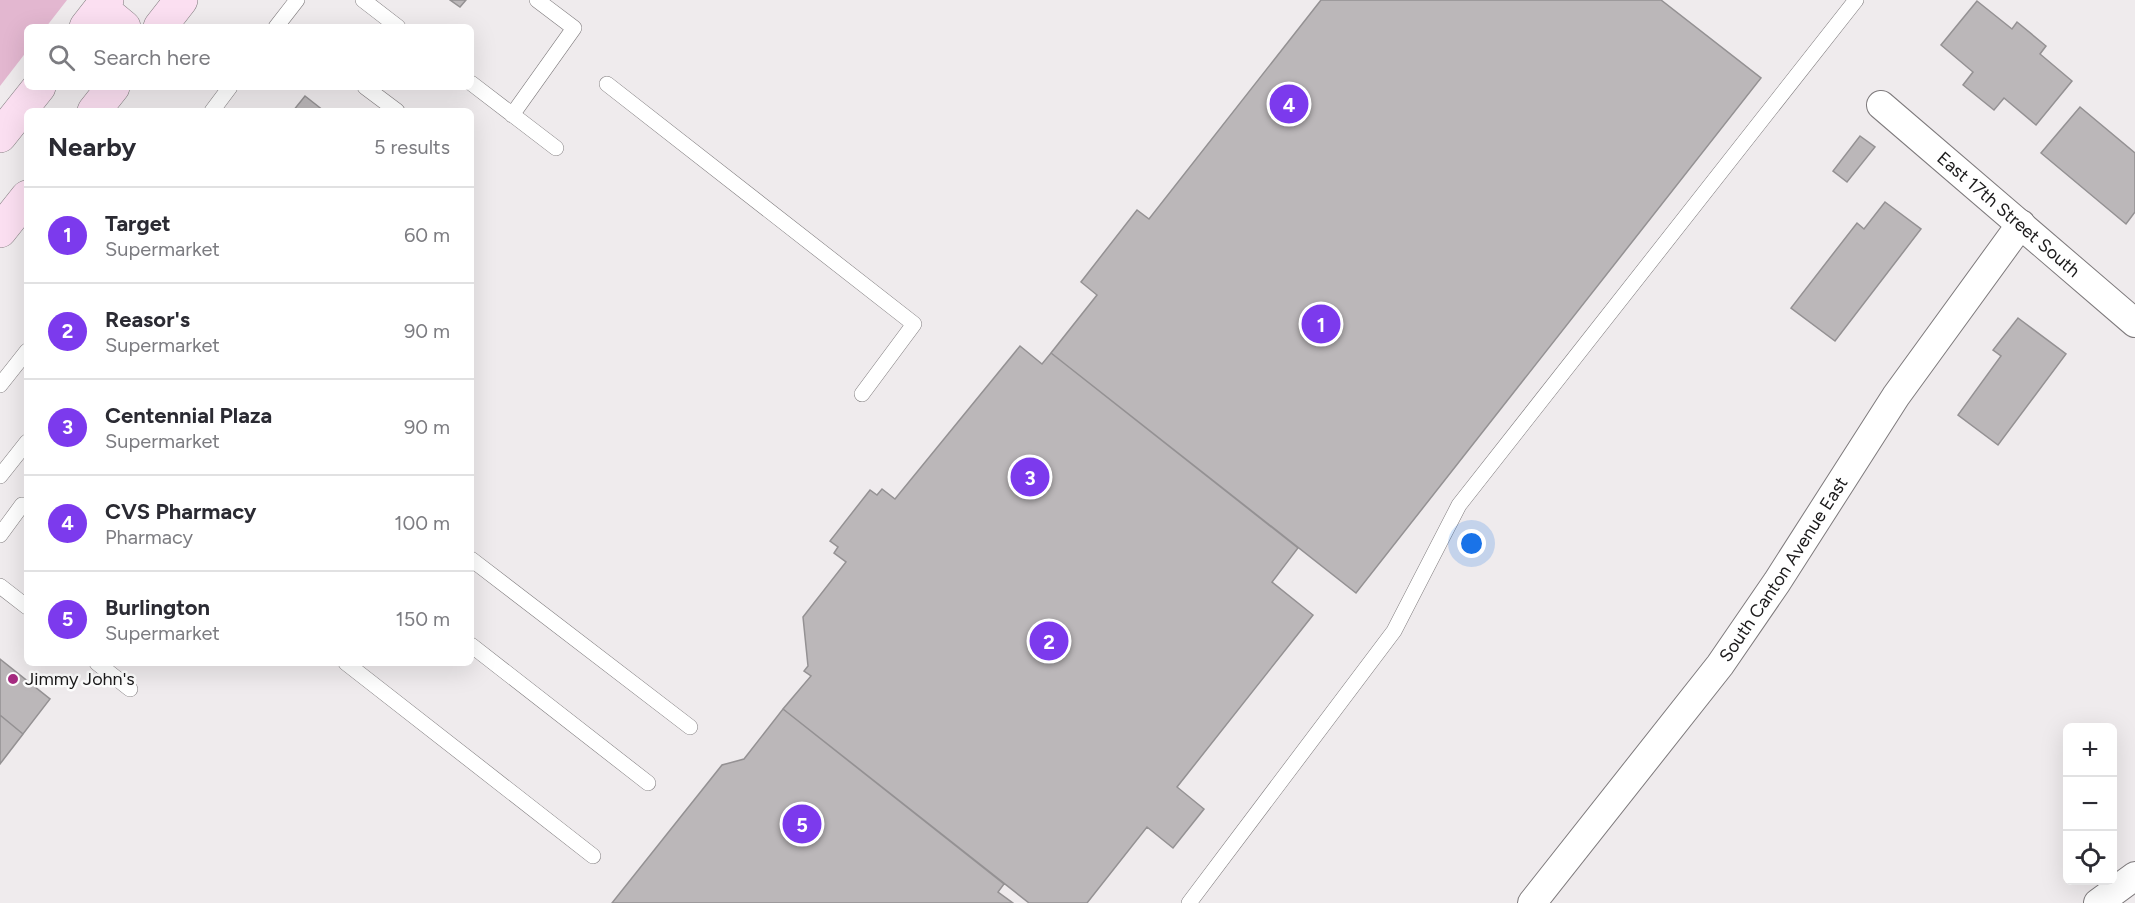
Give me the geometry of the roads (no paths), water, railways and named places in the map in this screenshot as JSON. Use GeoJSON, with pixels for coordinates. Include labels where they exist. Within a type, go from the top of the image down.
{"type":"FeatureCollection","features":[{"type":"Feature","properties":{"kind":"main road"},"geometry":{"type":"LineString","coordinates":[[162,24],[181,0]]}},
{"type":"Feature","properties":{"kind":"main road"},"geometry":{"type":"LineString","coordinates":[[0,136],[37,90]]}},
{"type":"Feature","properties":{"kind":"main road"},"geometry":{"type":"LineString","coordinates":[[96,108],[111,90]]}},
{"type":"Feature","properties":{"kind":"main road"},"geometry":{"type":"LineString","coordinates":[[0,231],[24,201]]}},
{"type":"Feature","properties":{"kind":"street","name":"East 17th Street South"},"geometry":{"type":"LineString","coordinates":[[1881,105],[2135,323]]}},
{"type":"Feature","properties":{"kind":"street","name":"South Canton Avenue East"},"geometry":{"type":"LineString","coordinates":[[1532,903],[1720,665],[1777,582],[1896,396],[2020,224]]}},
{"type":"Feature","properties":{"kind":"street"},"geometry":{"type":"LineString","coordinates":[[2098,903],[2135,876]]}},
{"type":"Feature","properties":{"kind":"lane"},"geometry":{"type":"LineString","coordinates":[[281,24],[297,0]]}},
{"type":"Feature","properties":{"kind":"lane"},"geometry":{"type":"LineString","coordinates":[[363,0],[394,24]]}},
{"type":"Feature","properties":{"kind":"lane"},"geometry":{"type":"LineString","coordinates":[[512,115],[574,28],[537,0]]}},
{"type":"Feature","properties":{"kind":"lane"},"geometry":{"type":"LineString","coordinates":[[1189,903],[1394,631],[1459,505],[1856,0]]}},
{"type":"Feature","properties":{"kind":"lane"},"geometry":{"type":"LineString","coordinates":[[607,84],[914,324],[862,394]]}},
{"type":"Feature","properties":{"kind":"lane"},"geometry":{"type":"LineString","coordinates":[[474,85],[556,148]]}},
{"type":"Feature","properties":{"kind":"lane"},"geometry":{"type":"LineString","coordinates":[[214,108],[228,90]]}},
{"type":"Feature","properties":{"kind":"lane"},"geometry":{"type":"LineString","coordinates":[[369,90],[393,108]]}},
{"type":"Feature","properties":{"kind":"lane"},"geometry":{"type":"LineString","coordinates":[[0,385],[24,355]]}},
{"type":"Feature","properties":{"kind":"lane"},"geometry":{"type":"LineString","coordinates":[[0,476],[24,446]]}},
{"type":"Feature","properties":{"kind":"lane"},"geometry":{"type":"LineString","coordinates":[[0,535],[22,505]]}},
{"type":"Feature","properties":{"kind":"lane"},"geometry":{"type":"LineString","coordinates":[[474,561],[690,727]]}},
{"type":"Feature","properties":{"kind":"lane"},"geometry":{"type":"LineString","coordinates":[[0,586],[24,605]]}},
{"type":"Feature","properties":{"kind":"lane"},"geometry":{"type":"LineString","coordinates":[[474,647],[648,783]]}},
{"type":"Feature","properties":{"kind":"lane"},"geometry":{"type":"LineString","coordinates":[[102,666],[130,689]]}},
{"type":"Feature","properties":{"kind":"lane"},"geometry":{"type":"LineString","coordinates":[[350,666],[593,856]]}},
{"type":"Feature","properties":{"kind":"place","name":"CVS Pharmacy"},"geometry":{"type":"Point","coordinates":[1289,104]}},
{"type":"Feature","properties":{"kind":"place","name":"Target"},"geometry":{"type":"Point","coordinates":[1321,324]}},
{"type":"Feature","properties":{"kind":"place","name":"Centennial Plaza"},"geometry":{"type":"Point","coordinates":[1030,477]}},
{"type":"Feature","properties":{"kind":"place","name":"Reasor's"},"geometry":{"type":"Point","coordinates":[1049,641]}},
{"type":"Feature","properties":{"kind":"place","name":"Jimmy John's"},"geometry":{"type":"Point","coordinates":[13,679]}},
{"type":"Feature","properties":{"kind":"place","name":"Burlington"},"geometry":{"type":"Point","coordinates":[802,824]}}]}
